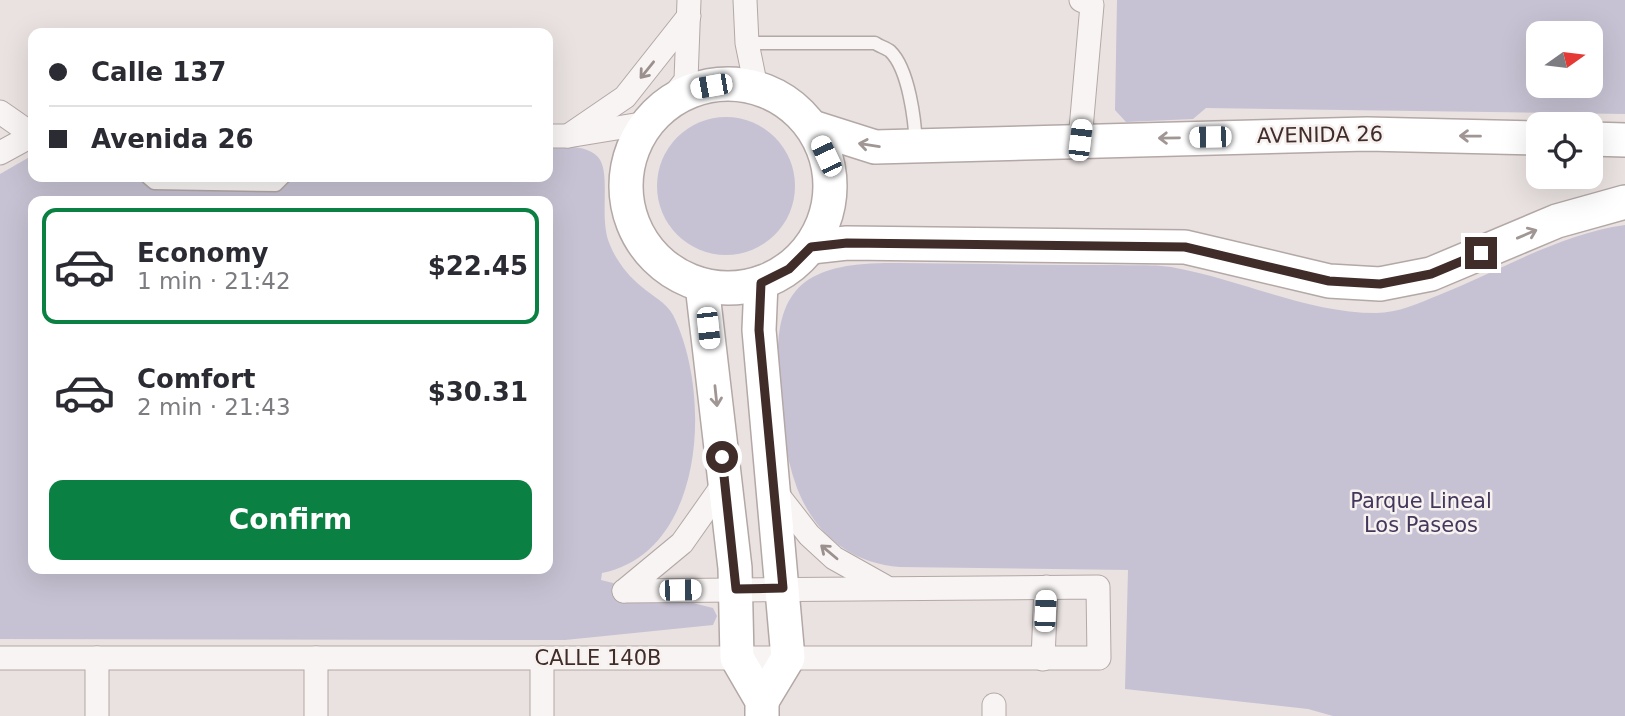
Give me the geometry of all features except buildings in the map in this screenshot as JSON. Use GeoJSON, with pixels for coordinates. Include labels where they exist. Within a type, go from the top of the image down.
{"type":"FeatureCollection","features":[{"type":"Feature","properties":{"kind":"street"},"geometry":{"type":"LineString","coordinates":[[745,0],[747,43],[755,87]]}},
{"type":"Feature","properties":{"kind":"street"},"geometry":{"type":"LineString","coordinates":[[1080,140],[1089,2]]}},
{"type":"Feature","properties":{"kind":"street"},"geometry":{"type":"LineString","coordinates":[[558,136],[658,113],[696,88],[716,85],[755,87],[783,99],[812,127],[826,156],[831,187],[825,219],[811,247],[789,269],[761,283],[732,289],[702,285],[676,273],[653,255],[637,232],[631,214],[627,176],[633,148],[658,113],[686,80],[689,8]]}},
{"type":"Feature","properties":{"kind":"street"},"geometry":{"type":"LineString","coordinates":[[558,136],[625,97],[689,8]]}},
{"type":"Feature","properties":{"kind":"street"},"geometry":{"type":"LineString","coordinates":[[0,112],[28,130]]}},
{"type":"Feature","properties":{"kind":"street","name":"AVENIDA 26"},"geometry":{"type":"LineString","coordinates":[[812,127],[865,147],[1367,134],[1526,138]]}},
{"type":"Feature","properties":{"kind":"street"},"geometry":{"type":"LineString","coordinates":[[0,153],[28,136]]}},
{"type":"Feature","properties":{"kind":"street"},"geometry":{"type":"LineString","coordinates":[[1603,139],[1625,140]]}},
{"type":"Feature","properties":{"kind":"street"},"geometry":{"type":"LineString","coordinates":[[811,247],[847,243],[1185,247],[1329,281],[1380,284],[1431,274],[1557,221],[1625,202]]}},
{"type":"Feature","properties":{"kind":"street"},"geometry":{"type":"LineString","coordinates":[[761,283],[759,330],[788,658],[762,709]]}},
{"type":"Feature","properties":{"kind":"street"},"geometry":{"type":"LineString","coordinates":[[702,285],[736,589],[737,658],[762,709]]}},
{"type":"Feature","properties":{"kind":"street"},"geometry":{"type":"LineString","coordinates":[[725,482],[682,543],[624,591],[1046,587],[1043,659]]}},
{"type":"Feature","properties":{"kind":"street"},"geometry":{"type":"LineString","coordinates":[[774,489],[809,535],[834,558],[887,587]]}},
{"type":"Feature","properties":{"kind":"street","name":"CALLE 140B"},"geometry":{"type":"LineString","coordinates":[[0,658],[1099,658],[1098,587],[1046,587]]}},
{"type":"Feature","properties":{"kind":"street"},"geometry":{"type":"LineString","coordinates":[[97,658],[97,716]]}},
{"type":"Feature","properties":{"kind":"street"},"geometry":{"type":"LineString","coordinates":[[316,658],[316,716]]}},
{"type":"Feature","properties":{"kind":"street"},"geometry":{"type":"LineString","coordinates":[[542,658],[542,716]]}},
{"type":"Feature","properties":{"kind":"lane"},"geometry":{"type":"LineString","coordinates":[[747,43],[875,43],[890,51],[901,70],[915,118],[916,146]]}},
{"type":"Feature","properties":{"kind":"lane"},"geometry":{"type":"LineString","coordinates":[[153,182],[276,185],[279,182]]}},
{"type":"Feature","properties":{"kind":"green space"},"geometry":{"type":"Polygon","coordinates":[[[1117,0],[1625,0],[1625,114],[1206,108],[1193,119],[1126,122],[1115,110],[1117,0]]]}},
{"type":"Feature","properties":{"kind":"green space"},"geometry":{"type":"Polygon","coordinates":[[[726,117],[752,122],[775,137],[790,160],[795,186],[790,212],[775,235],[752,250],[726,255],[700,250],[677,235],[662,212],[657,186],[662,160],[677,137],[700,122],[726,117]]]}},
{"type":"Feature","properties":{"kind":"green space"},"geometry":{"type":"Polygon","coordinates":[[[553,147],[581,148],[593,153],[602,164],[604,174],[605,223],[610,245],[627,273],[663,303],[673,315],[685,348],[693,385],[695,425],[691,465],[680,503],[662,535],[637,559],[602,573],[601,580],[713,608],[717,616],[713,625],[565,640],[0,639],[0,174],[28,158],[28,182],[553,182],[553,147]]]}},
{"type":"Feature","properties":{"kind":"green space","name":"Parque Lineal Los Paseos"},"geometry":{"type":"Polygon","coordinates":[[[1625,225],[1625,716],[1333,716],[1308,709],[1125,689],[1128,570],[900,567],[865,559],[836,543],[824,532],[797,488],[789,462],[779,381],[778,348],[781,322],[789,301],[801,285],[818,274],[840,267],[898,263],[1161,266],[1201,273],[1325,308],[1376,313],[1416,304],[1577,236],[1625,225]]]}},
{"type":"Feature","properties":{"kind":"route"},"geometry":{"type":"LineString","coordinates":[[722,457],[736,589],[783,588],[759,330],[761,283],[789,269],[811,247],[847,243],[1185,247],[1329,281],[1380,284],[1431,274],[1481,253]]}}]}
